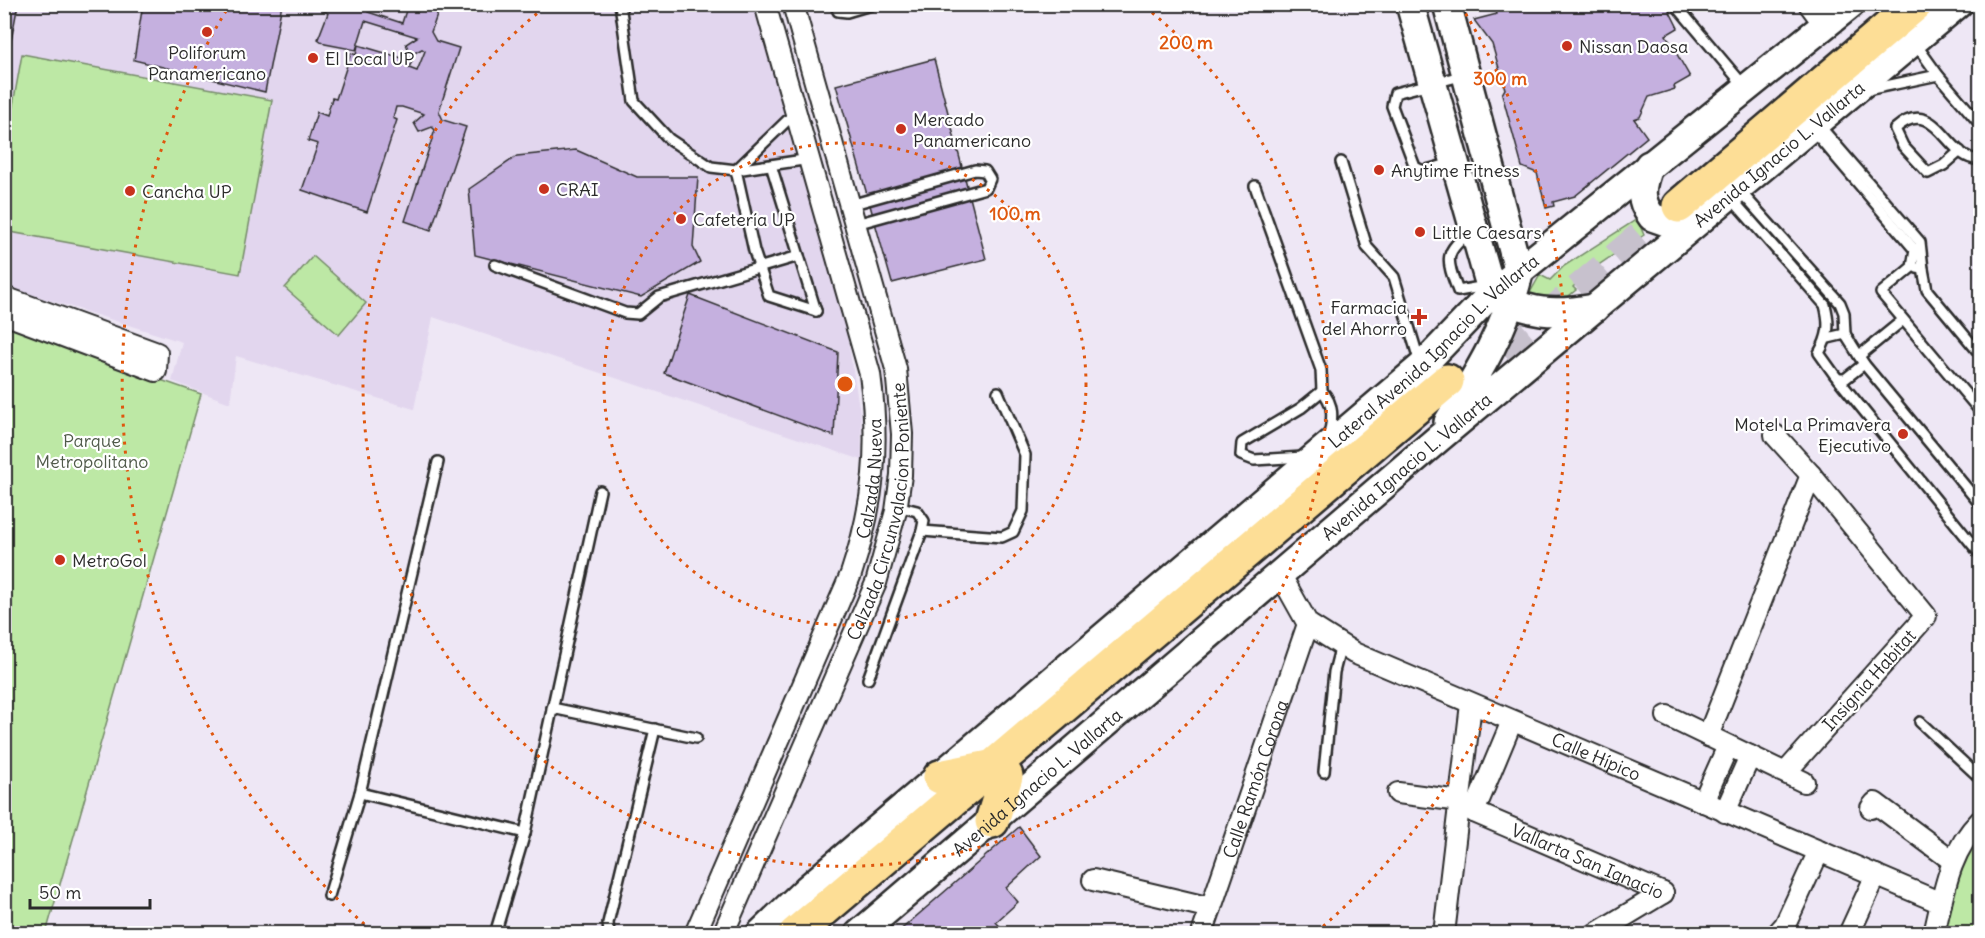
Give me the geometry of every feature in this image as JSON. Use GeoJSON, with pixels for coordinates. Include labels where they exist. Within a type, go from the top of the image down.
{"type":"FeatureCollection","features":[{"type":"Feature","properties":{"kind":"highway","name":"Avenida Ignacio L. Vallarta"},"geometry":{"type":"LineString","coordinates":[[1683,206],[1890,4]]}},
{"type":"Feature","properties":{"kind":"highway","name":"Avenida Ignacio L. Vallarta"},"geometry":{"type":"LineString","coordinates":[[1683,206],[1916,4]]}},
{"type":"Feature","properties":{"kind":"highway","name":"Avenida Ignacio L. Vallarta"},"geometry":{"type":"LineString","coordinates":[[821,933],[999,772],[1449,381]]}},
{"type":"Feature","properties":{"kind":"highway","name":"Avenida Ignacio L. Vallarta"},"geometry":{"type":"LineString","coordinates":[[795,933],[999,772]]}},
{"type":"Feature","properties":{"kind":"highway"},"geometry":{"type":"LineString","coordinates":[[940,777],[999,772],[992,821]]}},
{"type":"Feature","properties":{"kind":"street","name":"Calzada Nueva"},"geometry":{"type":"LineString","coordinates":[[695,933],[835,612],[861,544],[875,473],[876,434],[870,374],[765,4]]}},
{"type":"Feature","properties":{"kind":"street","name":"Calzada Circunvalacion Poniente"},"geometry":{"type":"LineString","coordinates":[[723,933],[859,623],[887,547],[897,506],[902,434],[896,369],[793,4]]}},
{"type":"Feature","properties":{"kind":"street"},"geometry":{"type":"LineString","coordinates":[[1410,4],[1474,230],[1480,298],[1449,381],[1438,438]]}},
{"type":"Feature","properties":{"kind":"street"},"geometry":{"type":"LineString","coordinates":[[1447,4],[1519,273]]}},
{"type":"Feature","properties":{"kind":"street"},"geometry":{"type":"LineString","coordinates":[[1809,4],[1826,27]]}},
{"type":"Feature","properties":{"kind":"street","name":"Lateral Avenida Ignacio L. Vallarta"},"geometry":{"type":"LineString","coordinates":[[940,777],[1321,452],[1449,381],[1480,298],[1519,273],[1649,165],[1826,27],[1851,4]]}},
{"type":"Feature","properties":{"kind":"street","name":"Avenida Ignacio L. Vallarta"},"geometry":{"type":"LineString","coordinates":[[864,932],[1438,438],[1595,308],[1683,206],[1734,193],[1958,4]]}},
{"type":"Feature","properties":{"kind":"street"},"geometry":{"type":"LineString","coordinates":[[1649,165],[1641,185],[1641,197],[1652,217],[1672,224],[1683,206]]}},
{"type":"Feature","properties":{"kind":"street"},"geometry":{"type":"LineString","coordinates":[[4,297],[157,353],[156,371],[4,314]]}},
{"type":"Feature","properties":{"kind":"street"},"geometry":{"type":"LineString","coordinates":[[1480,298],[1553,314],[1595,308]]}},
{"type":"Feature","properties":{"kind":"street","name":"Insignia Habitat"},"geometry":{"type":"LineString","coordinates":[[1775,435],[1811,475],[1926,616],[1786,772]]}},
{"type":"Feature","properties":{"kind":"street"},"geometry":{"type":"LineString","coordinates":[[1708,736],[1811,475]]}},
{"type":"Feature","properties":{"kind":"street"},"geometry":{"type":"LineString","coordinates":[[861,544],[887,547]]}},
{"type":"Feature","properties":{"kind":"street","name":"Calle Hípico"},"geometry":{"type":"LineString","coordinates":[[1280,574],[1308,624],[1341,645],[1471,705],[1941,903]]}},
{"type":"Feature","properties":{"kind":"street","name":"Calle Ramón Corona"},"geometry":{"type":"LineString","coordinates":[[1202,933],[1308,624]]}},
{"type":"Feature","properties":{"kind":"street"},"geometry":{"type":"LineString","coordinates":[[1444,933],[1467,806],[1471,705]]}},
{"type":"Feature","properties":{"kind":"street"},"geometry":{"type":"LineString","coordinates":[[1667,716],[1804,782]]}},
{"type":"Feature","properties":{"kind":"street"},"geometry":{"type":"LineString","coordinates":[[1467,806],[1512,721]]}},
{"type":"Feature","properties":{"kind":"street"},"geometry":{"type":"LineString","coordinates":[[1703,802],[1728,746]]}},
{"type":"Feature","properties":{"kind":"street"},"geometry":{"type":"LineString","coordinates":[[1725,812],[1750,756]]}},
{"type":"Feature","properties":{"kind":"street"},"geometry":{"type":"LineString","coordinates":[[760,933],[940,777]]}},
{"type":"Feature","properties":{"kind":"street"},"geometry":{"type":"LineString","coordinates":[[760,784],[784,795]]}},
{"type":"Feature","properties":{"kind":"street","name":"Vallarta San Ignacio"},"geometry":{"type":"LineString","coordinates":[[1398,793],[1467,806],[1663,893],[1595,933]]}},
{"type":"Feature","properties":{"kind":"street"},"geometry":{"type":"LineString","coordinates":[[1871,808],[1875,803],[1953,861]]}},
{"type":"Feature","properties":{"kind":"street"},"geometry":{"type":"LineString","coordinates":[[1934,933],[1953,861],[1964,838],[1980,821]]}},
{"type":"Feature","properties":{"kind":"street"},"geometry":{"type":"LineString","coordinates":[[1777,933],[1785,925],[1819,851]]}},
{"type":"Feature","properties":{"kind":"street"},"geometry":{"type":"LineString","coordinates":[[1849,933],[1876,875]]}},
{"type":"Feature","properties":{"kind":"street"},"geometry":{"type":"LineString","coordinates":[[1093,880],[1211,908]]}},
{"type":"Feature","properties":{"kind":"lane"},"geometry":{"type":"LineString","coordinates":[[620,4],[634,101],[669,139],[711,167],[736,170],[810,159]]}},
{"type":"Feature","properties":{"kind":"lane"},"geometry":{"type":"LineString","coordinates":[[835,4],[838,11],[847,12],[874,4]]}},
{"type":"Feature","properties":{"kind":"lane"},"geometry":{"type":"LineString","coordinates":[[1675,4],[1746,89]]}},
{"type":"Feature","properties":{"kind":"lane"},"geometry":{"type":"LineString","coordinates":[[1914,41],[1938,75],[1980,124]]}},
{"type":"Feature","properties":{"kind":"lane"},"geometry":{"type":"LineString","coordinates":[[1455,162],[1423,171],[1414,167],[1392,106],[1395,93],[1433,85],[1467,74]]}},
{"type":"Feature","properties":{"kind":"lane"},"geometry":{"type":"LineString","coordinates":[[1853,93],[1938,75]]}},
{"type":"Feature","properties":{"kind":"lane"},"geometry":{"type":"LineString","coordinates":[[736,170],[796,112]]}},
{"type":"Feature","properties":{"kind":"lane"},"geometry":{"type":"LineString","coordinates":[[1960,152],[1944,165],[1928,173],[1903,146],[1896,129],[1903,122],[1921,119],[1932,123],[1965,156],[1980,159]]}},
{"type":"Feature","properties":{"kind":"lane"},"geometry":{"type":"LineString","coordinates":[[1814,125],[1915,250],[1912,267],[1881,293],[1980,411]]}},
{"type":"Feature","properties":{"kind":"lane"},"geometry":{"type":"LineString","coordinates":[[1814,125],[1920,242],[1927,290],[1980,354]]}},
{"type":"Feature","properties":{"kind":"lane"},"geometry":{"type":"LineString","coordinates":[[1341,162],[1367,247],[1394,277],[1449,381]]}},
{"type":"Feature","properties":{"kind":"lane"},"geometry":{"type":"LineString","coordinates":[[736,170],[759,266],[769,296],[816,311],[771,165]]}},
{"type":"Feature","properties":{"kind":"lane"},"geometry":{"type":"LineString","coordinates":[[975,170],[985,171],[990,179],[986,188],[853,215],[975,170]]}},
{"type":"Feature","properties":{"kind":"lane"},"geometry":{"type":"LineString","coordinates":[[1255,186],[1321,370],[1322,391],[1330,399],[1333,418],[1321,452],[1254,460],[1241,455],[1242,443],[1301,408],[1322,391]]}},
{"type":"Feature","properties":{"kind":"lane"},"geometry":{"type":"LineString","coordinates":[[1734,193],[1840,303],[1845,334],[1862,360],[1980,504]]}},
{"type":"Feature","properties":{"kind":"lane"},"geometry":{"type":"LineString","coordinates":[[1734,193],[1825,305],[1829,318],[1828,338],[1819,353],[1838,380],[1980,554]]}},
{"type":"Feature","properties":{"kind":"lane"},"geometry":{"type":"LineString","coordinates":[[495,265],[624,313],[638,314],[659,297],[799,256]]}},
{"type":"Feature","properties":{"kind":"lane"},"geometry":{"type":"LineString","coordinates":[[1912,267],[1923,269]]}},
{"type":"Feature","properties":{"kind":"lane"},"geometry":{"type":"LineString","coordinates":[[1838,380],[1845,379],[1903,320]]}},
{"type":"Feature","properties":{"kind":"lane"},"geometry":{"type":"LineString","coordinates":[[1828,338],[1845,334]]}},
{"type":"Feature","properties":{"kind":"lane"},"geometry":{"type":"LineString","coordinates":[[922,531],[1002,537],[1013,532],[1023,511],[1024,454],[998,392]]}},
{"type":"Feature","properties":{"kind":"lane"},"geometry":{"type":"LineString","coordinates":[[329,896],[360,793],[438,462]]}},
{"type":"Feature","properties":{"kind":"lane"},"geometry":{"type":"LineString","coordinates":[[495,933],[525,833],[600,491]]}},
{"type":"Feature","properties":{"kind":"lane"},"geometry":{"type":"LineString","coordinates":[[868,679],[924,521],[916,511],[897,506]]}},
{"type":"Feature","properties":{"kind":"lane"},"geometry":{"type":"LineString","coordinates":[[1324,772],[1334,672],[1341,645]]}},
{"type":"Feature","properties":{"kind":"lane"},"geometry":{"type":"LineString","coordinates":[[552,708],[696,738]]}},
{"type":"Feature","properties":{"kind":"lane"},"geometry":{"type":"LineString","coordinates":[[1920,722],[1980,778]]}},
{"type":"Feature","properties":{"kind":"lane"},"geometry":{"type":"LineString","coordinates":[[609,933],[608,923],[655,729]]}},
{"type":"Feature","properties":{"kind":"lane"},"geometry":{"type":"LineString","coordinates":[[360,793],[525,833]]}},
{"type":"Feature","properties":{"kind":"shaded area"},"geometry":{"type":"Polygon","coordinates":[[[5,5],[757,5],[843,310],[861,419],[862,460],[433,317],[414,409],[236,356],[230,403],[172,381],[182,342],[5,286],[5,5]]]}},
{"type":"Feature","properties":{"kind":"green space","name":"Cancha UP"},"geometry":{"type":"Polygon","coordinates":[[[22,54],[272,100],[240,274],[5,231],[5,150],[22,54]]]}},
{"type":"Feature","properties":{"kind":"green space"},"geometry":{"type":"Polygon","coordinates":[[[1637,219],[1644,235],[1589,272],[1573,287],[1576,290],[1558,305],[1527,298],[1540,275],[1550,280],[1564,266],[1637,219]]]}},
{"type":"Feature","properties":{"kind":"green space"},"geometry":{"type":"Polygon","coordinates":[[[313,256],[366,303],[339,335],[285,288],[313,256]]]}},
{"type":"Feature","properties":{"kind":"green space","name":"Parque Metropolitano"},"geometry":{"type":"Polygon","coordinates":[[[5,326],[201,394],[46,933],[5,933],[5,326]]]}},
{"type":"Feature","properties":{"kind":"green space"},"geometry":{"type":"Polygon","coordinates":[[[1980,829],[1980,933],[1941,934],[1959,862],[1980,829]]]}},
{"type":"Feature","properties":{"kind":"building"},"geometry":{"type":"Polygon","coordinates":[[[4,4],[18,4],[4,78],[4,4]]]}},
{"type":"Feature","properties":{"kind":"building","name":"Poliforum Panamericano"},"geometry":{"type":"Polygon","coordinates":[[[143,4],[282,4],[265,92],[134,60],[143,4]]]}},
{"type":"Feature","properties":{"kind":"building"},"geometry":{"type":"Polygon","coordinates":[[[316,4],[371,4],[368,12],[402,23],[408,4],[441,4],[431,32],[436,41],[459,48],[439,111],[443,120],[466,127],[431,230],[405,221],[435,130],[432,127],[419,132],[414,123],[424,114],[402,107],[396,107],[393,118],[397,120],[367,212],[302,190],[318,144],[308,141],[317,112],[327,116],[332,98],[336,99],[351,53],[356,55],[358,45],[412,61],[409,68],[417,71],[425,51],[422,49],[411,55],[406,44],[417,37],[365,21],[356,50],[325,44],[318,39],[328,13],[316,7],[316,4]]]}},
{"type":"Feature","properties":{"kind":"building"},"geometry":{"type":"Polygon","coordinates":[[[1494,4],[1666,4],[1678,28],[1666,35],[1690,77],[1674,86],[1675,89],[1649,97],[1640,117],[1634,119],[1647,137],[1575,196],[1553,202],[1554,206],[1546,208],[1537,173],[1522,167],[1502,94],[1505,89],[1492,44],[1474,20],[1497,14],[1494,4]]]}},
{"type":"Feature","properties":{"kind":"building","name":"Mercado Panamericano"},"geometry":{"type":"Polygon","coordinates":[[[934,59],[986,259],[892,283],[836,85],[934,59]]]}},
{"type":"Feature","properties":{"kind":"building"},"geometry":{"type":"Polygon","coordinates":[[[576,150],[637,177],[698,177],[693,247],[700,262],[641,297],[475,255],[469,189],[517,156],[576,150]]]}},
{"type":"Feature","properties":{"kind":"building"},"geometry":{"type":"Polygon","coordinates":[[[690,295],[838,352],[834,436],[664,373],[690,295]]]}},
{"type":"Feature","properties":{"kind":"building"},"geometry":{"type":"Polygon","coordinates":[[[1019,827],[1041,856],[1006,888],[1018,902],[996,922],[1007,934],[896,934],[1019,827]]]}},
{"type":"Feature","properties":{"kind":"tunnel"},"geometry":{"type":"LineString","coordinates":[[1467,386],[1679,206]]}},
{"type":"Feature","properties":{"kind":"place","name":"Poliforum Panamericano"},"geometry":{"type":"Point","coordinates":[207,32]}},
{"type":"Feature","properties":{"kind":"place","name":"Nissan Daosa"},"geometry":{"type":"Point","coordinates":[1567,46]}},
{"type":"Feature","properties":{"kind":"place","name":"El Local UP"},"geometry":{"type":"Point","coordinates":[313,58]}},
{"type":"Feature","properties":{"kind":"place","name":"Mercado Panamericano"},"geometry":{"type":"Point","coordinates":[901,129]}},
{"type":"Feature","properties":{"kind":"place","name":"Anytime Fitness"},"geometry":{"type":"Point","coordinates":[1379,170]}},
{"type":"Feature","properties":{"kind":"place","name":"CRAI"},"geometry":{"type":"Point","coordinates":[544,189]}},
{"type":"Feature","properties":{"kind":"place","name":"Cancha UP"},"geometry":{"type":"Point","coordinates":[130,191]}},
{"type":"Feature","properties":{"kind":"place","name":"Cafetería UP"},"geometry":{"type":"Point","coordinates":[681,219]}},
{"type":"Feature","properties":{"kind":"place","name":"Little Caesars"},"geometry":{"type":"Point","coordinates":[1420,232]}},
{"type":"Feature","properties":{"kind":"place","name":"Farmacia del Ahorro"},"geometry":{"type":"Point","coordinates":[1419,317]}},
{"type":"Feature","properties":{"kind":"place","name":"Motel La Primavera Ejecutivo"},"geometry":{"type":"Point","coordinates":[1903,434]}},
{"type":"Feature","properties":{"kind":"place","name":"MetroGol"},"geometry":{"type":"Point","coordinates":[60,560]}}]}
